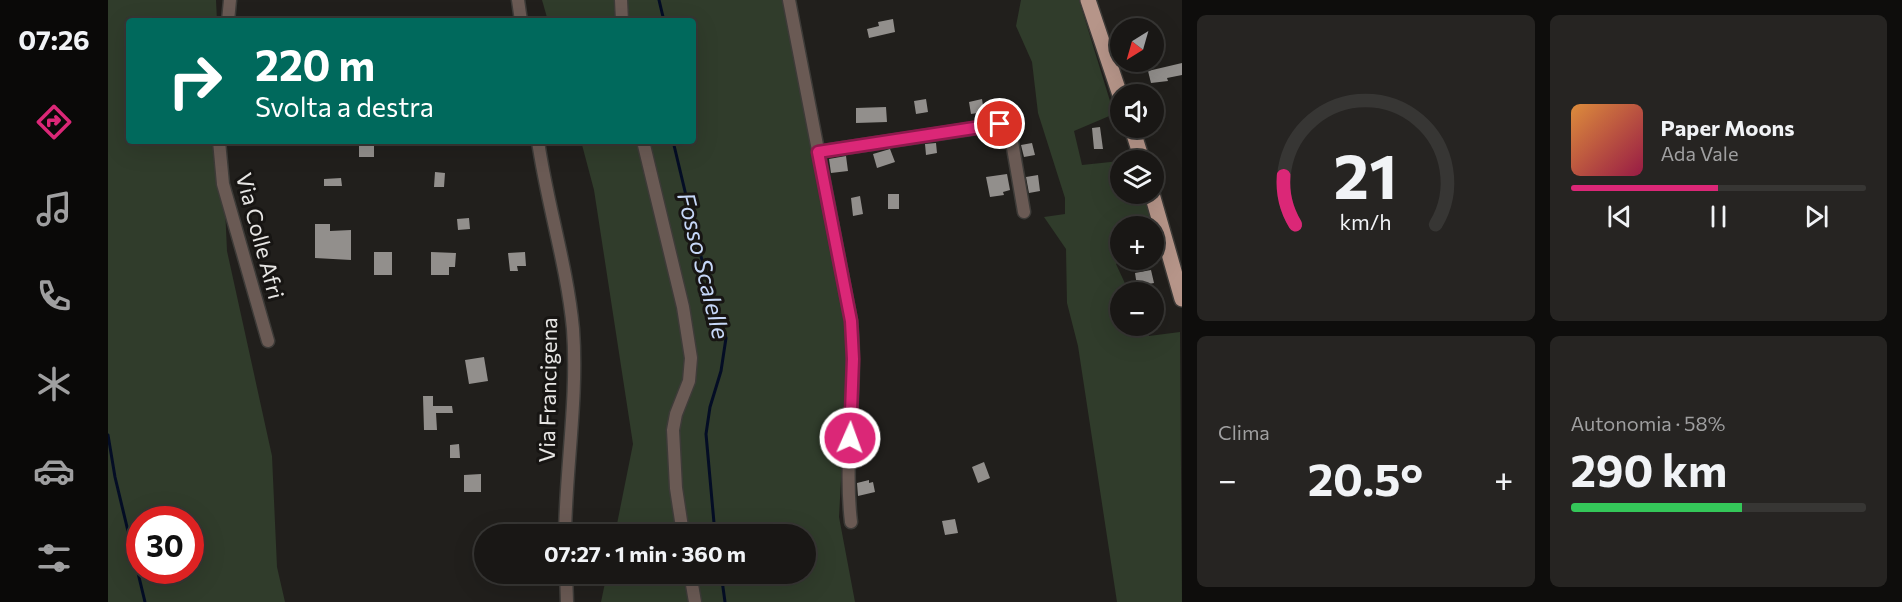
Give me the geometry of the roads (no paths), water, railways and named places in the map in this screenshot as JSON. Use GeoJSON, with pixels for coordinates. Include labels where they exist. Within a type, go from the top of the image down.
{"type":"FeatureCollection","features":[{"type":"Feature","properties":{"kind":"main road"},"geometry":{"type":"LineString","coordinates":[[1088,0],[1116,84]]}},
{"type":"Feature","properties":{"kind":"main road"},"geometry":{"type":"LineString","coordinates":[[1155,204],[1178,273],[1182,299]]}},
{"type":"Feature","properties":{"kind":"street"},"geometry":{"type":"LineString","coordinates":[[228,18],[230,0]]}},
{"type":"Feature","properties":{"kind":"street"},"geometry":{"type":"LineString","coordinates":[[518,0],[521,18]]}},
{"type":"Feature","properties":{"kind":"street"},"geometry":{"type":"LineString","coordinates":[[621,0],[622,18]]}},
{"type":"Feature","properties":{"kind":"street"},"geometry":{"type":"LineString","coordinates":[[789,0],[852,330],[848,484],[851,522]]}},
{"type":"Feature","properties":{"kind":"street"},"geometry":{"type":"LineString","coordinates":[[818,152],[1003,124],[1011,136],[1024,212]]}},
{"type":"Feature","properties":{"kind":"street","name":"Via Colle Afri"},"geometry":{"type":"LineString","coordinates":[[219,144],[223,184],[268,341]]}},
{"type":"Feature","properties":{"kind":"street","name":"Via Francigena"},"geometry":{"type":"LineString","coordinates":[[539,144],[562,256],[573,332],[574,383],[566,524]]}},
{"type":"Feature","properties":{"kind":"street"},"geometry":{"type":"LineString","coordinates":[[644,144],[682,306],[691,358],[689,381],[676,414],[673,430],[676,488],[681,524]]}},
{"type":"Feature","properties":{"kind":"street"},"geometry":{"type":"LineString","coordinates":[[566,584],[567,602]]}},
{"type":"Feature","properties":{"kind":"street"},"geometry":{"type":"LineString","coordinates":[[692,584],[695,602]]}},
{"type":"Feature","properties":{"kind":"waterway","name":"Fosso Scalelle"},"geometry":{"type":"LineString","coordinates":[[659,0],[663,18]]}},
{"type":"Feature","properties":{"kind":"waterway","name":"Fosso Scalelle"},"geometry":{"type":"LineString","coordinates":[[674,144],[699,250],[726,338],[721,371],[710,407],[706,434],[714,524]]}},
{"type":"Feature","properties":{"kind":"waterway"},"geometry":{"type":"LineString","coordinates":[[108,435],[115,477],[145,602]]}},
{"type":"Feature","properties":{"kind":"waterway","name":"Fosso Scalelle"},"geometry":{"type":"LineString","coordinates":[[723,584],[725,602]]}}]}
